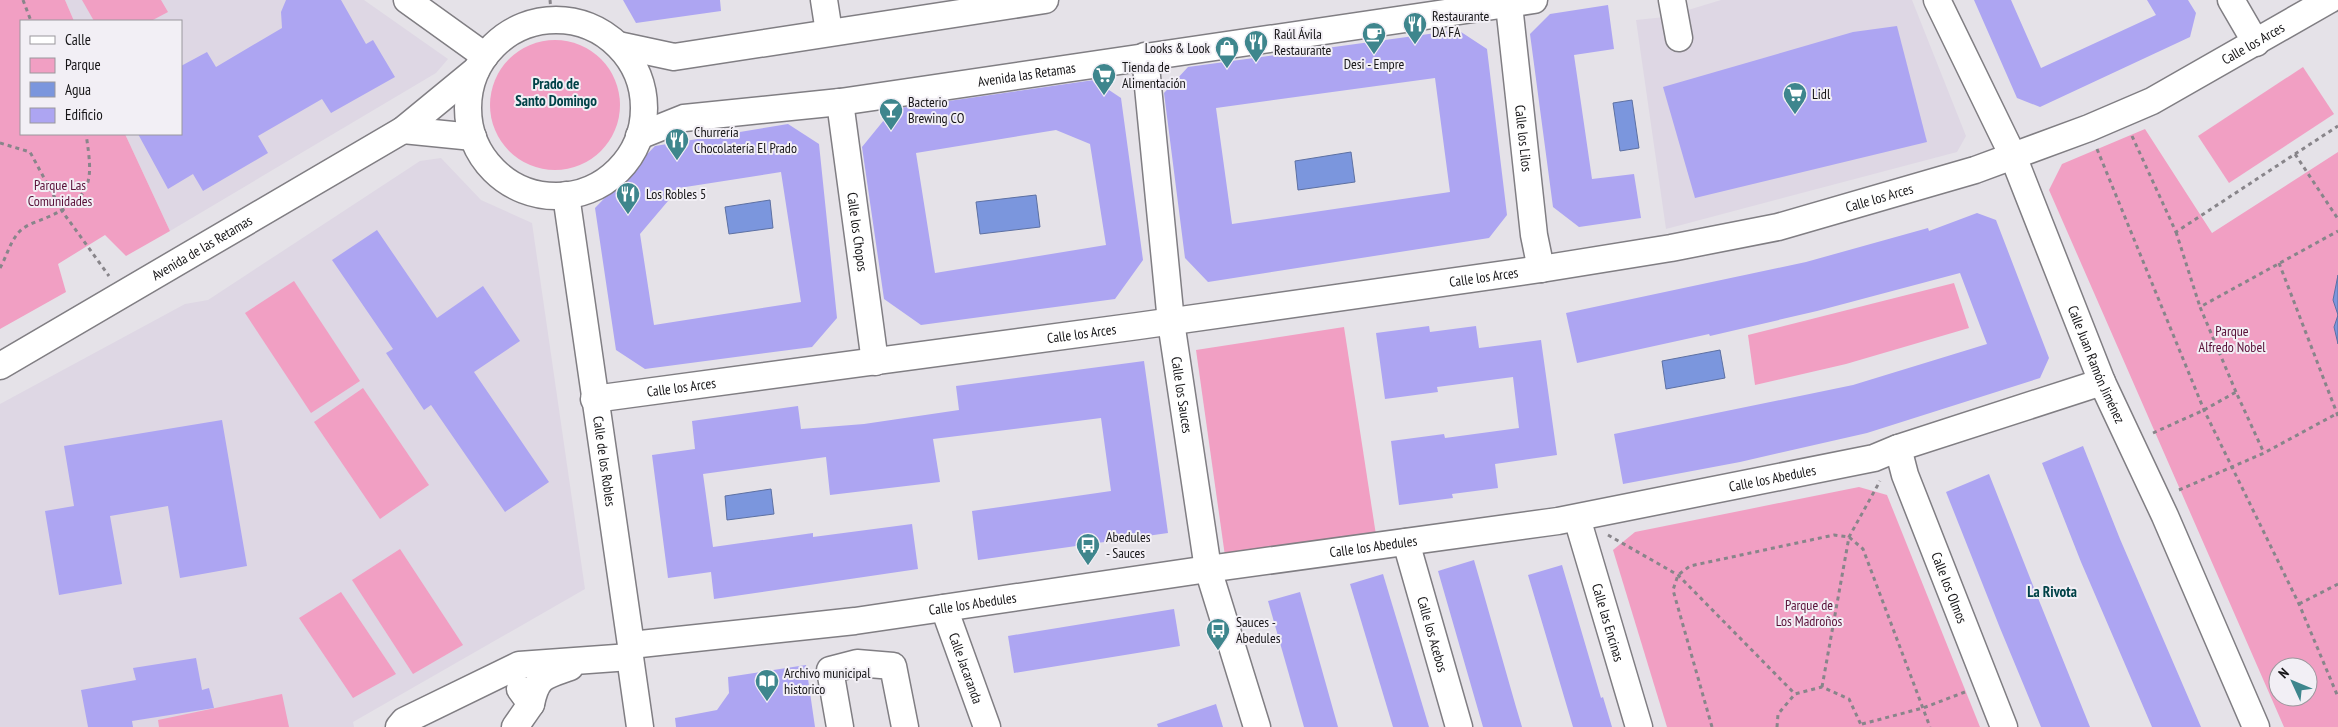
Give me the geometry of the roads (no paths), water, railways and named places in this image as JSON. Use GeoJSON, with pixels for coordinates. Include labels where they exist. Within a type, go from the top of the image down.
{"type":"FeatureCollection","features":[{"type":"Feature","properties":{"kind":"street"},"geometry":{"type":"LineString","coordinates":[[407,0],[481,63]]}},
{"type":"Feature","properties":{"kind":"street"},"geometry":{"type":"LineString","coordinates":[[824,0],[829,32]]}},
{"type":"Feature","properties":{"kind":"street"},"geometry":{"type":"LineString","coordinates":[[618,45],[674,57],[1045,0]]}},
{"type":"Feature","properties":{"kind":"street","name":"Avenida las Retamas"},"geometry":{"type":"LineString","coordinates":[[639,136],[684,118],[840,102],[1534,0]]}},
{"type":"Feature","properties":{"kind":"street"},"geometry":{"type":"LineString","coordinates":[[1672,0],[1679,38]]}},
{"type":"Feature","properties":{"kind":"street","name":"Calle Juan Ramón Jiménez"},"geometry":{"type":"LineString","coordinates":[[1937,0],[2013,156],[2102,382],[2165,516],[2256,727]]}},
{"type":"Feature","properties":{"kind":"street"},"geometry":{"type":"LineString","coordinates":[[2231,0],[2256,43]]}},
{"type":"Feature","properties":{"kind":"street","name":"Calle los Arces"},"geometry":{"type":"LineString","coordinates":[[594,399],[1171,322],[1541,270],[1671,248],[1778,227],[1975,170],[2088,128],[2152,101],[2329,0]]}},
{"type":"Feature","properties":{"kind":"street","name":"Calle los Lilos"},"geometry":{"type":"LineString","coordinates":[[1509,5],[1534,235],[1541,270]]}},
{"type":"Feature","properties":{"kind":"street"},"geometry":{"type":"LineString","coordinates":[[551,10],[607,36],[618,45],[633,64],[642,87],[644,112],[639,136],[628,158],[611,176],[590,189],[566,196],[536,194],[509,183],[487,163],[473,137],[468,115],[470,92],[481,63],[504,37],[551,10]]}},
{"type":"Feature","properties":{"kind":"street","name":"Calle los Sauces"},"geometry":{"type":"LineString","coordinates":[[1145,56],[1171,322],[1208,568],[1257,727]]}},
{"type":"Feature","properties":{"kind":"street","name":"Avenida de las Retamas"},"geometry":{"type":"LineString","coordinates":[[0,366],[403,130],[481,63]]}},
{"type":"Feature","properties":{"kind":"street","name":"Calle los Chopos"},"geometry":{"type":"LineString","coordinates":[[840,102],[875,362]]}},
{"type":"Feature","properties":{"kind":"street"},"geometry":{"type":"LineString","coordinates":[[403,130],[473,137]]}},
{"type":"Feature","properties":{"kind":"street","name":"Calle de los Robles"},"geometry":{"type":"LineString","coordinates":[[566,196],[631,651],[640,727]]}},
{"type":"Feature","properties":{"kind":"street","name":"Calle los Abedules"},"geometry":{"type":"LineString","coordinates":[[399,727],[404,721],[519,665],[586,660],[631,651],[944,608],[1208,568],[1577,518],[1874,458],[1898,448],[2102,382]]}},
{"type":"Feature","properties":{"kind":"street","name":"Calle los Olmos"},"geometry":{"type":"LineString","coordinates":[[1898,448],[1905,475],[2004,727]]}},
{"type":"Feature","properties":{"kind":"street","name":"Calle las Encinas"},"geometry":{"type":"LineString","coordinates":[[1577,518],[1639,727]]}},
{"type":"Feature","properties":{"kind":"street","name":"Calle los Acebos"},"geometry":{"type":"LineString","coordinates":[[1406,542],[1459,727]]}},
{"type":"Feature","properties":{"kind":"street","name":"Calle Jacaranda"},"geometry":{"type":"LineString","coordinates":[[944,608],[987,727]]}},
{"type":"Feature","properties":{"kind":"street"},"geometry":{"type":"LineString","coordinates":[[855,620],[857,663]]}},
{"type":"Feature","properties":{"kind":"street"},"geometry":{"type":"LineString","coordinates":[[515,727],[531,704],[534,686],[547,676],[586,660]]}},
{"type":"Feature","properties":{"kind":"street"},"geometry":{"type":"LineString","coordinates":[[840,727],[830,670],[857,663],[893,666],[905,727]]}},
{"type":"Feature","properties":{"kind":"street"},"geometry":{"type":"LineString","coordinates":[[507,670],[531,704]]}},
{"type":"Feature","properties":{"kind":"water"},"geometry":{"type":"Polygon","coordinates":[[[1632,100],[1639,148],[1620,151],[1613,103],[1632,100]]]}},
{"type":"Feature","properties":{"kind":"water"},"geometry":{"type":"Polygon","coordinates":[[[1351,152],[1355,182],[1298,190],[1295,161],[1351,152]]]}},
{"type":"Feature","properties":{"kind":"water"},"geometry":{"type":"Polygon","coordinates":[[[1036,195],[1040,227],[980,234],[976,202],[1036,195]]]}},
{"type":"Feature","properties":{"kind":"water"},"geometry":{"type":"Polygon","coordinates":[[[770,200],[773,228],[729,234],[725,207],[770,200]]]}},
{"type":"Feature","properties":{"kind":"water"},"geometry":{"type":"Polygon","coordinates":[[[2338,275],[2338,315],[2333,300],[2338,275]]]}},
{"type":"Feature","properties":{"kind":"water"},"geometry":{"type":"Polygon","coordinates":[[[2338,315],[2338,344],[2334,327],[2338,315]]]}},
{"type":"Feature","properties":{"kind":"water"},"geometry":{"type":"Polygon","coordinates":[[[1720,350],[1725,378],[1666,389],[1662,361],[1720,350]]]}},
{"type":"Feature","properties":{"kind":"water"},"geometry":{"type":"Polygon","coordinates":[[[771,489],[774,514],[727,520],[725,496],[771,489]]]}},
{"type":"Feature","properties":{"kind":"place","name":"Restaurante DA FA"},"geometry":{"type":"Point","coordinates":[1415,45]}},
{"type":"Feature","properties":{"kind":"place","name":"Desi - Empre"},"geometry":{"type":"Point","coordinates":[1374,55]}},
{"type":"Feature","properties":{"kind":"place","name":"Raúl Ávila Restaurante"},"geometry":{"type":"Point","coordinates":[1256,63]}},
{"type":"Feature","properties":{"kind":"place","name":"Looks & Look"},"geometry":{"type":"Point","coordinates":[1227,69]}},
{"type":"Feature","properties":{"kind":"place","name":"Tienda de Alimentación"},"geometry":{"type":"Point","coordinates":[1104,96]}},
{"type":"Feature","properties":{"kind":"place","name":"Lidl"},"geometry":{"type":"Point","coordinates":[1795,115]}},
{"type":"Feature","properties":{"kind":"place","name":"Bacterio Brewing CO"},"geometry":{"type":"Point","coordinates":[891,131]}},
{"type":"Feature","properties":{"kind":"place","name":"Churrería Chocolatería El Prado"},"geometry":{"type":"Point","coordinates":[677,161]}},
{"type":"Feature","properties":{"kind":"place","name":"Los Robles 5"},"geometry":{"type":"Point","coordinates":[628,215]}},
{"type":"Feature","properties":{"kind":"place","name":"Abedules - Sauces"},"geometry":{"type":"Point","coordinates":[1088,566]}},
{"type":"Feature","properties":{"kind":"place","name":"Sauces - Abedules"},"geometry":{"type":"Point","coordinates":[1218,651]}},
{"type":"Feature","properties":{"kind":"place","name":"Archivo municipal historico"},"geometry":{"type":"Point","coordinates":[767,702]}},
{"type":"Feature","properties":{"kind":"district","name":"Prado de Santo Domingo"},"geometry":{"type":"Point","coordinates":[556,92]}},
{"type":"Feature","properties":{"kind":"district","name":"La Rivota"},"geometry":{"type":"Point","coordinates":[2052,591]}},
{"type":"Feature","properties":{"kind":"park label","name":"Parque Las Comunidades"},"geometry":{"type":"Point","coordinates":[60,194]}},
{"type":"Feature","properties":{"kind":"park label","name":"Parque Alfredo Nobel"},"geometry":{"type":"Point","coordinates":[2232,340]}},
{"type":"Feature","properties":{"kind":"park label","name":"Parque de Los Madroños"},"geometry":{"type":"Point","coordinates":[1809,614]}}]}
